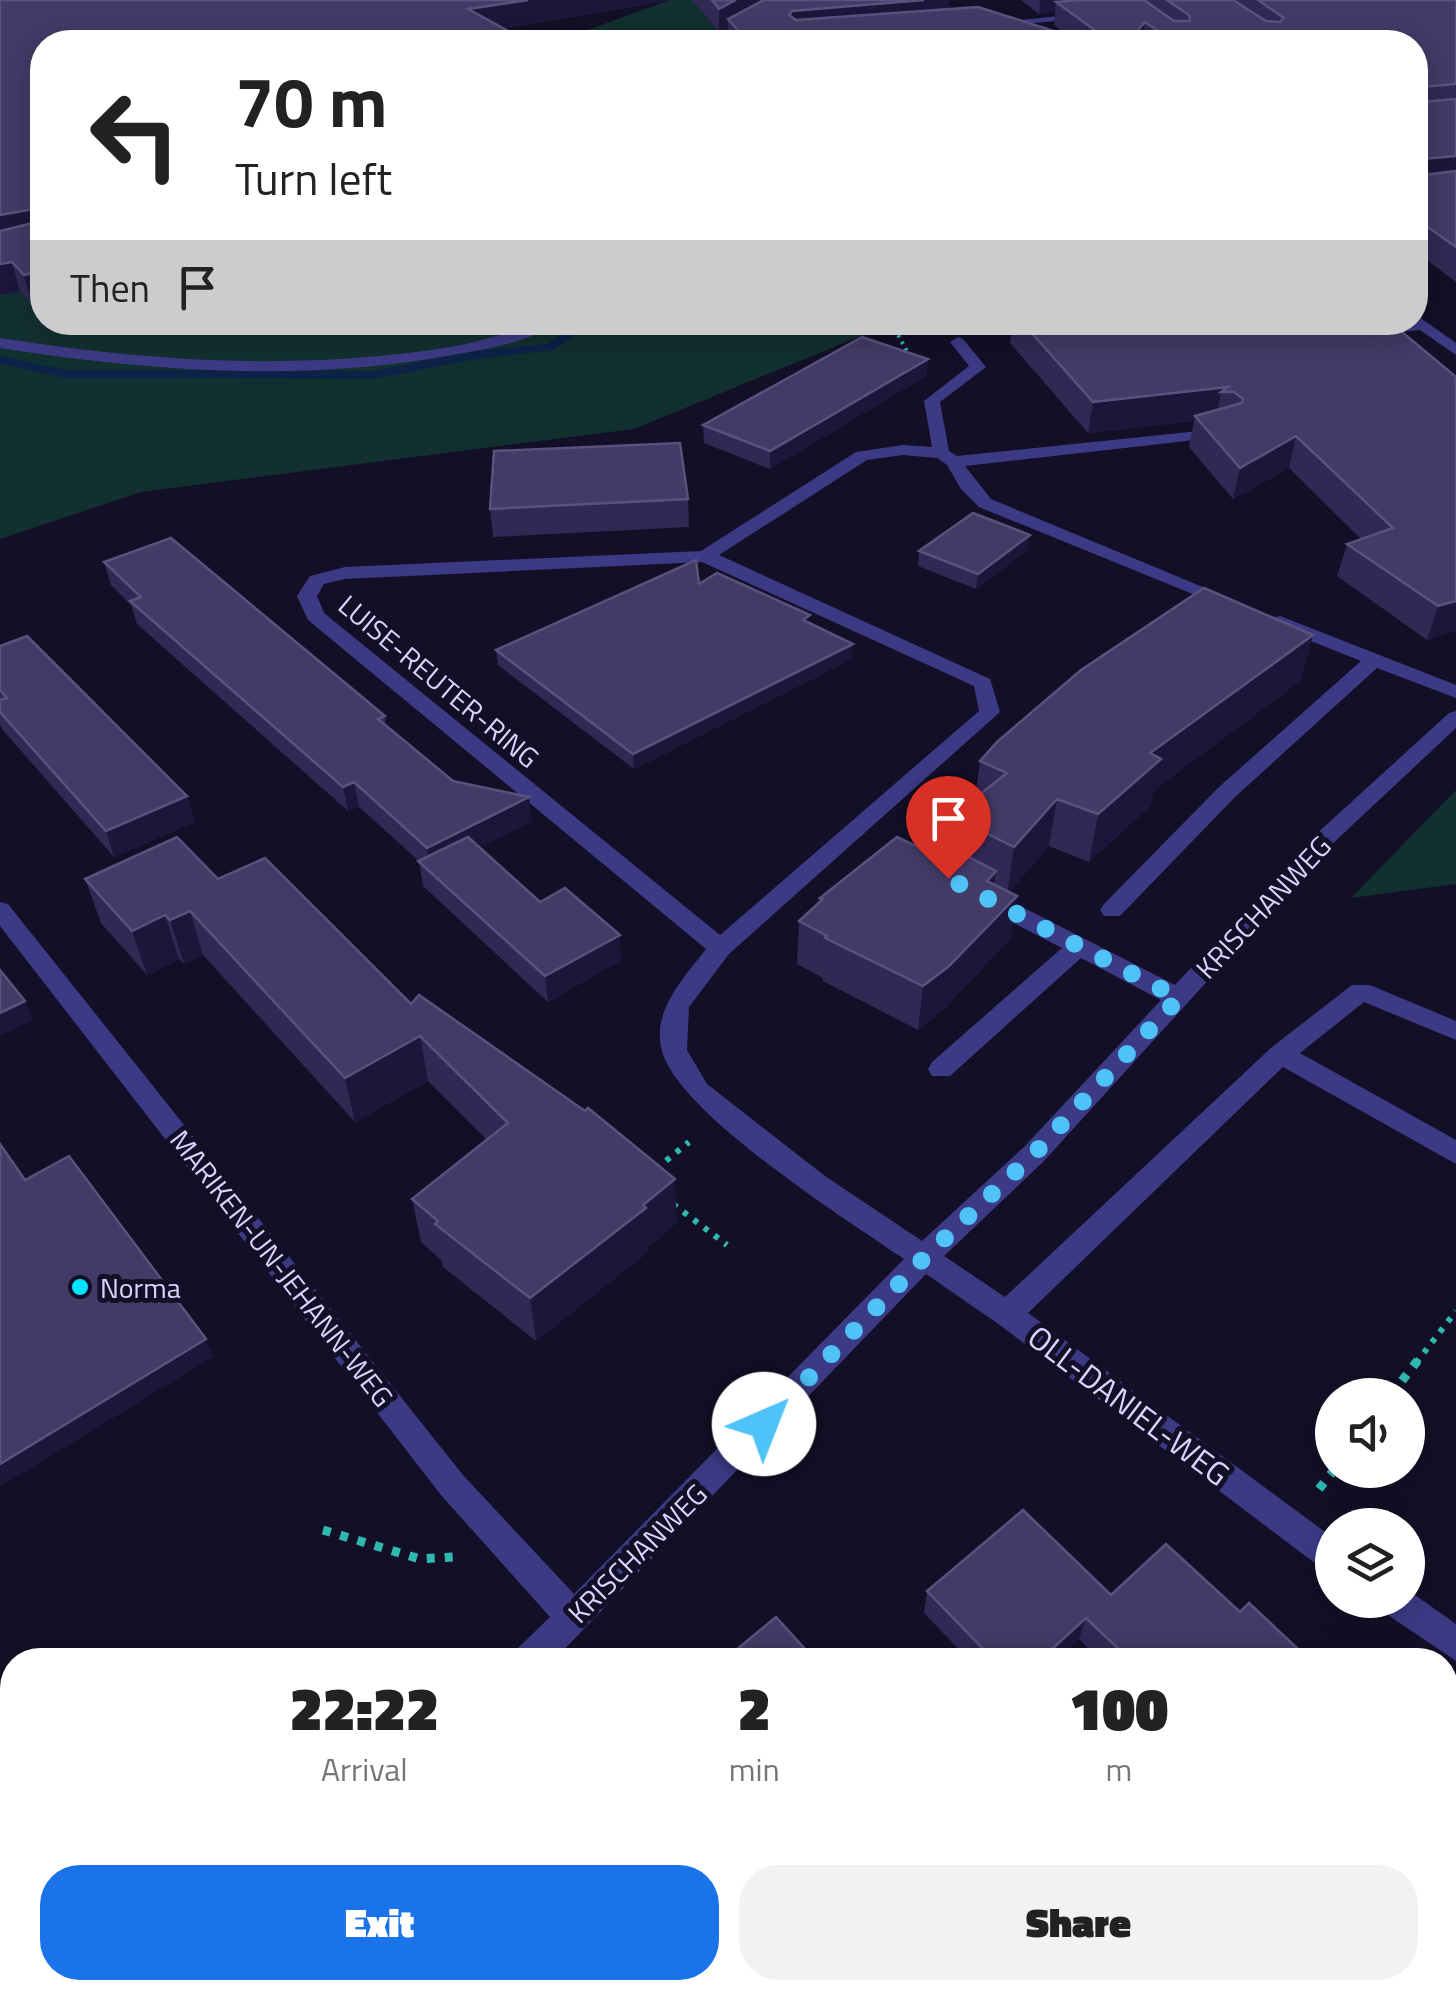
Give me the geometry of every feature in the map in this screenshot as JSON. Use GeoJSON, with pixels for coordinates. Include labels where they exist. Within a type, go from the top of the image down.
{"type":"FeatureCollection","features":[{"type":"Feature","properties":{"kind":"street"},"geometry":{"type":"LineString","coordinates":[[737,30],[794,0]]}},
{"type":"Feature","properties":{"kind":"street"},"geometry":{"type":"LineString","coordinates":[[968,25],[1100,15]]}},
{"type":"Feature","properties":{"kind":"street"},"geometry":{"type":"LineString","coordinates":[[1428,329],[1456,350]]}},
{"type":"Feature","properties":{"kind":"street"},"geometry":{"type":"LineString","coordinates":[[0,343],[120,361],[238,368],[342,365],[438,354],[514,335]]}},
{"type":"Feature","properties":{"kind":"street"},"geometry":{"type":"LineString","coordinates":[[958,342],[978,367],[932,401],[947,458],[985,503],[1456,692]]}},
{"type":"Feature","properties":{"kind":"street","name":"LUISE-REUTER-RING"},"geometry":{"type":"LineString","coordinates":[[705,556],[862,456],[903,450],[947,458],[1226,432]]}},
{"type":"Feature","properties":{"kind":"street","name":"LUISE-REUTER-RING"},"geometry":{"type":"LineString","coordinates":[[720,948],[315,616],[307,596],[318,580],[345,573],[705,556],[983,683],[990,712],[720,948],[677,1006],[674,1050],[698,1091],[815,1184],[924,1258]]}},
{"type":"Feature","properties":{"kind":"street"},"geometry":{"type":"LineString","coordinates":[[1112,910],[1227,792],[1374,660]]}},
{"type":"Feature","properties":{"kind":"street","name":"KRISCHANWEG"},"geometry":{"type":"LineString","coordinates":[[543,1648],[924,1258],[1034,1154],[1321,842],[1456,717]]}},
{"type":"Feature","properties":{"kind":"street"},"geometry":{"type":"LineString","coordinates":[[964,886],[1179,998]]}},
{"type":"Feature","properties":{"kind":"street","name":"MARIKEN-UN-JEHANN-WEG"},"geometry":{"type":"LineString","coordinates":[[0,910],[452,1484],[574,1618]]}},
{"type":"Feature","properties":{"kind":"street"},"geometry":{"type":"LineString","coordinates":[[941,1069],[1079,946]]}},
{"type":"Feature","properties":{"kind":"street"},"geometry":{"type":"LineString","coordinates":[[1007,1314],[1280,1054],[1361,991],[1456,1031]]}},
{"type":"Feature","properties":{"kind":"street"},"geometry":{"type":"LineString","coordinates":[[1280,1054],[1456,1153]]}},
{"type":"Feature","properties":{"kind":"street","name":"OLL-DANIEL-WEG"},"geometry":{"type":"LineString","coordinates":[[924,1258],[1007,1314],[1315,1543]]}},
{"type":"Feature","properties":{"kind":"street"},"geometry":{"type":"LineString","coordinates":[[1419,1618],[1456,1644]]}},
{"type":"Feature","properties":{"kind":"path"},"geometry":{"type":"LineString","coordinates":[[642,1180],[725,1113]]}},
{"type":"Feature","properties":{"kind":"path"},"geometry":{"type":"LineString","coordinates":[[670,1202],[726,1245]]}},
{"type":"Feature","properties":{"kind":"path"},"geometry":{"type":"LineString","coordinates":[[1404,1378],[1456,1311]]}},
{"type":"Feature","properties":{"kind":"path"},"geometry":{"type":"LineString","coordinates":[[323,1530],[420,1560],[513,1552]]}},
{"type":"Feature","properties":{"kind":"green space"},"geometry":{"type":"Polygon","coordinates":[[[0,0],[343,0],[467,30],[30,30],[30,335],[863,335],[634,429],[141,492],[0,539],[0,0]]]}},
{"type":"Feature","properties":{"kind":"green space"},"geometry":{"type":"Polygon","coordinates":[[[670,0],[800,0],[740,30],[588,30],[670,0]]]}},
{"type":"Feature","properties":{"kind":"green space"},"geometry":{"type":"Polygon","coordinates":[[[1456,790],[1456,884],[1351,898],[1456,790]]]}},
{"type":"Feature","properties":{"kind":"building"},"geometry":{"type":"Polygon","coordinates":[[[0,0],[528,0],[468,9],[506,30],[30,30],[30,210],[0,215],[0,0]]]}},
{"type":"Feature","properties":{"kind":"building"},"geometry":{"type":"Polygon","coordinates":[[[712,0],[736,0],[719,9],[712,0]]]}},
{"type":"Feature","properties":{"kind":"building"},"geometry":{"type":"Polygon","coordinates":[[[764,0],[924,0],[792,11],[789,15],[796,20],[978,7],[1051,30],[738,30],[728,19],[764,0]]]}},
{"type":"Feature","properties":{"kind":"building"},"geometry":{"type":"Polygon","coordinates":[[[1144,0],[1174,21],[1190,21],[1189,15],[1167,0],[1233,0],[1266,21],[1280,22],[1284,18],[1258,0],[1456,0],[1456,84],[1428,86],[1428,30],[1157,30],[1145,22],[1138,30],[1094,30],[1056,2],[1144,0]]]}},
{"type":"Feature","properties":{"kind":"building"},"geometry":{"type":"Polygon","coordinates":[[[1456,99],[1456,156],[1428,158],[1428,101],[1456,99]]]}},
{"type":"Feature","properties":{"kind":"building"},"geometry":{"type":"Polygon","coordinates":[[[1456,171],[1456,247],[1428,227],[1428,174],[1456,171]]]}},
{"type":"Feature","properties":{"kind":"building"},"geometry":{"type":"Polygon","coordinates":[[[30,224],[30,274],[24,275],[12,262],[0,264],[0,231],[30,224]]]}},
{"type":"Feature","properties":{"kind":"building"},"geometry":{"type":"Polygon","coordinates":[[[1034,335],[1406,335],[1456,377],[1456,601],[1438,606],[1347,544],[1393,528],[1296,436],[1240,468],[1195,416],[1242,403],[1243,399],[1234,392],[1221,392],[1228,387],[1093,402],[1034,335]]]}},
{"type":"Feature","properties":{"kind":"building"},"geometry":{"type":"Polygon","coordinates":[[[862,337],[928,359],[770,451],[703,425],[862,337]]]}},
{"type":"Feature","properties":{"kind":"building"},"geometry":{"type":"Polygon","coordinates":[[[680,443],[688,499],[490,509],[494,451],[680,443]]]}},
{"type":"Feature","properties":{"kind":"building"},"geometry":{"type":"Polygon","coordinates":[[[973,513],[1030,535],[978,574],[919,551],[973,513]]]}},
{"type":"Feature","properties":{"kind":"building"},"geometry":{"type":"Polygon","coordinates":[[[171,538],[385,716],[378,719],[453,781],[529,797],[427,848],[354,782],[343,787],[130,601],[141,597],[104,562],[171,538]]]}},
{"type":"Feature","properties":{"kind":"building"},"geometry":{"type":"Polygon","coordinates":[[[696,560],[699,584],[717,573],[810,615],[803,620],[853,644],[633,754],[496,650],[696,560]]]}},
{"type":"Feature","properties":{"kind":"building"},"geometry":{"type":"Polygon","coordinates":[[[1204,588],[1313,635],[1150,753],[1161,759],[1098,814],[1057,799],[1014,847],[952,816],[1007,773],[980,761],[997,742],[1081,670],[1204,588]]]}},
{"type":"Feature","properties":{"kind":"building"},"geometry":{"type":"Polygon","coordinates":[[[27,636],[187,796],[106,831],[0,712],[0,700],[7,698],[0,690],[0,646],[27,636]]]}},
{"type":"Feature","properties":{"kind":"building"},"geometry":{"type":"Polygon","coordinates":[[[177,837],[218,879],[265,858],[411,1004],[419,995],[585,1111],[588,1108],[675,1179],[643,1205],[646,1208],[530,1298],[435,1224],[438,1221],[412,1199],[508,1123],[420,1036],[345,1078],[190,911],[170,920],[165,915],[132,931],[85,879],[177,837]]]}},
{"type":"Feature","properties":{"kind":"building"},"geometry":{"type":"Polygon","coordinates":[[[468,837],[540,902],[565,888],[620,935],[545,976],[418,861],[468,837]]]}},
{"type":"Feature","properties":{"kind":"building"},"geometry":{"type":"Polygon","coordinates":[[[897,837],[918,847],[930,837],[996,871],[987,881],[1017,896],[949,966],[923,986],[799,921],[823,899],[820,898],[897,837]]]}},
{"type":"Feature","properties":{"kind":"building"},"geometry":{"type":"Polygon","coordinates":[[[0,970],[25,1001],[0,1013],[0,970]]]}},
{"type":"Feature","properties":{"kind":"building","name":"Norma"},"geometry":{"type":"Polygon","coordinates":[[[0,1144],[25,1180],[69,1156],[206,1339],[0,1464],[0,1144]]]}},
{"type":"Feature","properties":{"kind":"building"},"geometry":{"type":"Polygon","coordinates":[[[1023,1510],[1111,1595],[1166,1544],[1240,1612],[1249,1603],[1297,1648],[1117,1648],[1086,1618],[1053,1648],[982,1648],[927,1591],[1023,1510]]]}},
{"type":"Feature","properties":{"kind":"building"},"geometry":{"type":"Polygon","coordinates":[[[776,1617],[804,1648],[739,1648],[776,1617]]]}},
{"type":"Feature","properties":{"kind":"waterway"},"geometry":{"type":"LineString","coordinates":[[715,30],[776,0]]}},
{"type":"Feature","properties":{"kind":"waterway"},"geometry":{"type":"LineString","coordinates":[[0,360],[66,374],[374,375],[475,355],[549,347],[569,335]]}},
{"type":"Feature","properties":{"kind":"place","name":"Norma"},"geometry":{"type":"Point","coordinates":[80,1287]}},
{"type":"Feature","properties":{"kind":"route"},"geometry":{"type":"LineString","coordinates":[[764,1424],[924,1258],[1034,1154],[1179,998],[948,878]]}}]}
